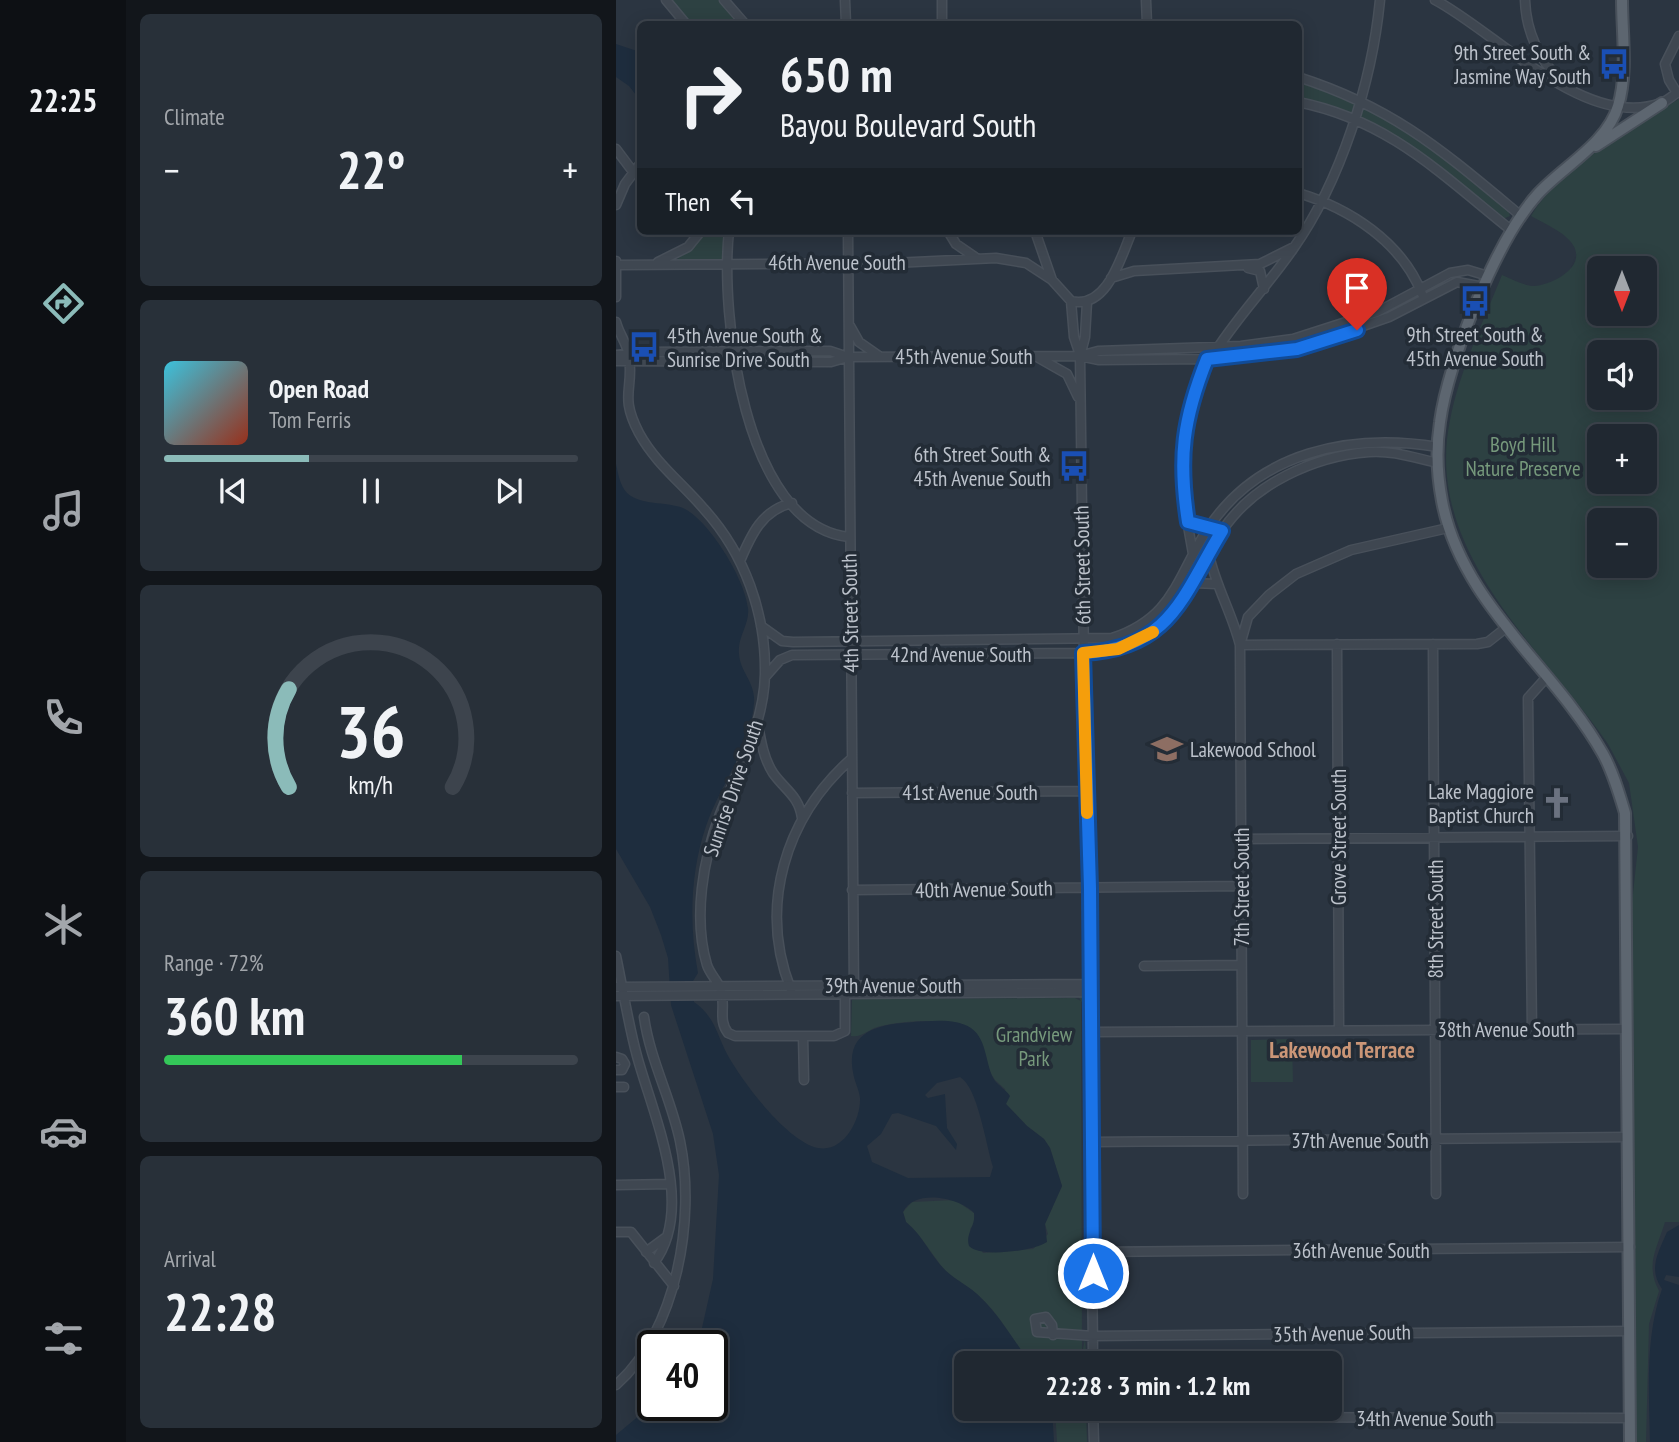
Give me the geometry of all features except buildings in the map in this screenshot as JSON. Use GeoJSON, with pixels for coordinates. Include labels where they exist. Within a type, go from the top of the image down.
{"type":"FeatureCollection","features":[{"type":"Feature","properties":{"kind":"main road"},"geometry":{"type":"LineString","coordinates":[[1622,0],[1618,107],[1600,135],[1543,188],[1511,230],[1488,276],[1444,398],[1438,463],[1448,528],[1470,575],[1604,755],[1620,793],[1628,836],[1630,1442]]}},
{"type":"Feature","properties":{"kind":"main road"},"geometry":{"type":"LineString","coordinates":[[1578,156],[1662,103]]}},
{"type":"Feature","properties":{"kind":"street"},"geometry":{"type":"LineString","coordinates":[[666,0],[684,21]]}},
{"type":"Feature","properties":{"kind":"street"},"geometry":{"type":"LineString","coordinates":[[724,0],[742,21]]}},
{"type":"Feature","properties":{"kind":"street"},"geometry":{"type":"LineString","coordinates":[[845,0],[846,21]]}},
{"type":"Feature","properties":{"kind":"street"},"geometry":{"type":"LineString","coordinates":[[942,0],[942,21]]}},
{"type":"Feature","properties":{"kind":"street"},"geometry":{"type":"LineString","coordinates":[[1146,0],[1147,21]]}},
{"type":"Feature","properties":{"kind":"street"},"geometry":{"type":"LineString","coordinates":[[1302,234],[1321,200],[1362,101],[1380,0]]}},
{"type":"Feature","properties":{"kind":"street"},"geometry":{"type":"LineString","coordinates":[[1435,0],[1478,25],[1532,67],[1565,86],[1618,107],[1662,103],[1678,92],[1669,80],[1665,64],[1679,36]]}},
{"type":"Feature","properties":{"kind":"street"},"geometry":{"type":"LineString","coordinates":[[1525,0],[1536,47],[1551,71],[1565,86]]}},
{"type":"Feature","properties":{"kind":"street"},"geometry":{"type":"LineString","coordinates":[[1302,78],[1362,101],[1445,151],[1520,215]]}},
{"type":"Feature","properties":{"kind":"street"},"geometry":{"type":"LineString","coordinates":[[1302,103],[1355,118],[1421,155],[1511,230]]}},
{"type":"Feature","properties":{"kind":"street"},"geometry":{"type":"LineString","coordinates":[[616,149],[634,173]]}},
{"type":"Feature","properties":{"kind":"street"},"geometry":{"type":"LineString","coordinates":[[616,205],[625,184],[637,168]]}},
{"type":"Feature","properties":{"kind":"street"},"geometry":{"type":"LineString","coordinates":[[1302,194],[1321,200],[1380,237],[1402,260],[1424,300]]}},
{"type":"Feature","properties":{"kind":"street"},"geometry":{"type":"LineString","coordinates":[[652,264],[688,247],[698,235]]}},
{"type":"Feature","properties":{"kind":"street"},"geometry":{"type":"LineString","coordinates":[[729,235],[727,262],[733,363],[763,459],[792,503],[825,530],[849,537]]}},
{"type":"Feature","properties":{"kind":"street","name":"4th Street South"},"geometry":{"type":"LineString","coordinates":[[803,1036],[834,1036],[845,1031],[851,991],[848,235]]}},
{"type":"Feature","properties":{"kind":"street"},"geometry":{"type":"LineString","coordinates":[[950,235],[956,244],[978,259]]}},
{"type":"Feature","properties":{"kind":"street"},"geometry":{"type":"LineString","coordinates":[[1036,235],[1052,280],[1071,301],[1087,302],[1096,297],[1111,278],[1130,235]]}},
{"type":"Feature","properties":{"kind":"street"},"geometry":{"type":"LineString","coordinates":[[1193,554],[1181,459],[1183,432],[1207,359],[1264,289],[1302,235]]}},
{"type":"Feature","properties":{"kind":"street"},"geometry":{"type":"LineString","coordinates":[[1111,278],[1134,271],[1260,264],[1295,247]]}},
{"type":"Feature","properties":{"kind":"street","name":"46th Avenue South"},"geometry":{"type":"LineString","coordinates":[[616,262],[652,264],[978,259],[1026,263],[1052,280]]}},
{"type":"Feature","properties":{"kind":"street"},"geometry":{"type":"LineString","coordinates":[[616,262],[616,297]]}},
{"type":"Feature","properties":{"kind":"street"},"geometry":{"type":"LineString","coordinates":[[1241,267],[1260,271],[1264,289]]}},
{"type":"Feature","properties":{"kind":"street","name":"45th Avenue South"},"geometry":{"type":"LineString","coordinates":[[630,358],[733,363],[831,362],[848,357],[1080,355],[1098,351],[1216,348],[1269,343],[1320,332],[1377,312],[1459,271],[1488,276]]}},
{"type":"Feature","properties":{"kind":"street","name":"45th Avenue South"},"geometry":{"type":"LineString","coordinates":[[1080,355],[1099,360],[1207,359],[1268,354],[1327,341],[1424,300],[1457,282],[1484,287]]}},
{"type":"Feature","properties":{"kind":"street","name":"6th Street South"},"geometry":{"type":"LineString","coordinates":[[1071,301],[1074,337],[1080,355]]}},
{"type":"Feature","properties":{"kind":"street","name":"6th Street South"},"geometry":{"type":"LineString","coordinates":[[1087,302],[1085,337],[1080,355],[1080,403],[1083,653],[1090,888],[1093,1351]]}},
{"type":"Feature","properties":{"kind":"street","name":"Sunrise Drive South"},"geometry":{"type":"LineString","coordinates":[[616,321],[630,358],[627,403],[639,433],[665,470],[716,522],[740,561],[761,626],[765,678],[758,721],[746,761],[720,813],[705,867],[701,929],[703,951],[708,970],[721,991],[721,1021],[728,1033],[735,1036],[803,1036]]}},
{"type":"Feature","properties":{"kind":"street"},"geometry":{"type":"LineString","coordinates":[[849,324],[859,342],[880,356]]}},
{"type":"Feature","properties":{"kind":"street","name":"45th Avenue South"},"geometry":{"type":"LineString","coordinates":[[630,358],[733,352],[830,351],[848,357]]}},
{"type":"Feature","properties":{"kind":"street"},"geometry":{"type":"LineString","coordinates":[[616,355],[630,358]]}},
{"type":"Feature","properties":{"kind":"street"},"geometry":{"type":"LineString","coordinates":[[1033,355],[1056,365],[1067,374],[1080,403]]}},
{"type":"Feature","properties":{"kind":"street"},"geometry":{"type":"LineString","coordinates":[[616,361],[630,358]]}},
{"type":"Feature","properties":{"kind":"street","name":"42nd Avenue South"},"geometry":{"type":"LineString","coordinates":[[761,626],[782,640],[1083,641],[1112,638],[1143,625],[1168,602],[1210,526],[1237,495],[1285,464],[1313,452],[1380,440],[1438,447]]}},
{"type":"Feature","properties":{"kind":"street","name":"42nd Avenue South"},"geometry":{"type":"LineString","coordinates":[[765,678],[780,660],[792,655],[1083,653],[1118,649],[1138,642],[1176,611],[1222,531],[1260,492],[1321,461],[1370,452],[1394,453],[1438,463]]}},
{"type":"Feature","properties":{"kind":"street"},"geometry":{"type":"LineString","coordinates":[[740,561],[758,525],[768,513],[792,503]]}},
{"type":"Feature","properties":{"kind":"street"},"geometry":{"type":"LineString","coordinates":[[1188,522],[1222,531]]}},
{"type":"Feature","properties":{"kind":"street"},"geometry":{"type":"LineString","coordinates":[[1448,528],[1351,550],[1296,574],[1269,594],[1248,617],[1240,645],[1488,642],[1507,627]]}},
{"type":"Feature","properties":{"kind":"street","name":"7th Street South"},"geometry":{"type":"LineString","coordinates":[[1209,555],[1216,584],[1232,614],[1240,645],[1242,1194]]}},
{"type":"Feature","properties":{"kind":"street"},"geometry":{"type":"LineString","coordinates":[[1194,583],[1216,584]]}},
{"type":"Feature","properties":{"kind":"street"},"geometry":{"type":"LineString","coordinates":[[1025,641],[1025,653]]}},
{"type":"Feature","properties":{"kind":"street","name":"Grove Street South"},"geometry":{"type":"LineString","coordinates":[[1337,644],[1339,1030]]}},
{"type":"Feature","properties":{"kind":"street","name":"8th Street South"},"geometry":{"type":"LineString","coordinates":[[1433,644],[1436,1194]]}},
{"type":"Feature","properties":{"kind":"street"},"geometry":{"type":"LineString","coordinates":[[1532,1030],[1528,698],[1546,678]]}},
{"type":"Feature","properties":{"kind":"street"},"geometry":{"type":"LineString","coordinates":[[758,721],[767,761],[780,782],[802,799],[817,796]]}},
{"type":"Feature","properties":{"kind":"street"},"geometry":{"type":"LineString","coordinates":[[746,761],[752,757],[767,761]]}},
{"type":"Feature","properties":{"kind":"street"},"geometry":{"type":"LineString","coordinates":[[791,990],[776,937],[776,912],[785,857],[802,818],[817,796],[851,759]]}},
{"type":"Feature","properties":{"kind":"street","name":"41st Avenue South"},"geometry":{"type":"LineString","coordinates":[[852,793],[1087,791]]}},
{"type":"Feature","properties":{"kind":"street"},"geometry":{"type":"LineString","coordinates":[[795,796],[802,818]]}},
{"type":"Feature","properties":{"kind":"street"},"geometry":{"type":"LineString","coordinates":[[1241,839],[1628,836]]}},
{"type":"Feature","properties":{"kind":"street","name":"40th Avenue South"},"geometry":{"type":"LineString","coordinates":[[852,890],[1241,886]]}},
{"type":"Feature","properties":{"kind":"street"},"geometry":{"type":"LineString","coordinates":[[616,956],[620,992],[637,1058],[663,1135],[670,1184],[666,1246],[650,1257]]}},
{"type":"Feature","properties":{"kind":"street"},"geometry":{"type":"LineString","coordinates":[[1144,966],[1241,965]]}},
{"type":"Feature","properties":{"kind":"street","name":"39th Avenue South"},"geometry":{"type":"LineString","coordinates":[[620,992],[1091,988]]}},
{"type":"Feature","properties":{"kind":"street"},"geometry":{"type":"LineString","coordinates":[[616,1385],[654,1339],[670,1305],[682,1222],[683,1159],[673,1118],[651,1055],[644,1017]]}},
{"type":"Feature","properties":{"kind":"street","name":"38th Avenue South"},"geometry":{"type":"LineString","coordinates":[[1091,1032],[1627,1029]]}},
{"type":"Feature","properties":{"kind":"street"},"geometry":{"type":"LineString","coordinates":[[803,1036],[804,1080]]}},
{"type":"Feature","properties":{"kind":"street"},"geometry":{"type":"LineString","coordinates":[[616,1070],[623,1068],[620,1060],[637,1058]]}},
{"type":"Feature","properties":{"kind":"street","name":"37th Avenue South"},"geometry":{"type":"LineString","coordinates":[[1092,1142],[1628,1137]]}},
{"type":"Feature","properties":{"kind":"street"},"geometry":{"type":"LineString","coordinates":[[616,1185],[670,1184]]}},
{"type":"Feature","properties":{"kind":"street"},"geometry":{"type":"LineString","coordinates":[[616,1232],[631,1232],[674,1286]]}},
{"type":"Feature","properties":{"kind":"street"},"geometry":{"type":"LineString","coordinates":[[650,1257],[665,1238]]}},
{"type":"Feature","properties":{"kind":"street","name":"36th Avenue South"},"geometry":{"type":"LineString","coordinates":[[1092,1252],[1630,1247]]}},
{"type":"Feature","properties":{"kind":"street","name":"35th Avenue South"},"geometry":{"type":"LineString","coordinates":[[1053,1335],[1630,1331]]}},
{"type":"Feature","properties":{"kind":"street","name":"34th Avenue South"},"geometry":{"type":"LineString","coordinates":[[1342,1415],[1630,1418]]}},
{"type":"Feature","properties":{"kind":"street"},"geometry":{"type":"LineString","coordinates":[[1093,1421],[1094,1442]]}},
{"type":"Feature","properties":{"kind":"green space"},"geometry":{"type":"Polygon","coordinates":[[[670,0],[719,0],[737,21],[688,21],[670,0]]]}},
{"type":"Feature","properties":{"kind":"green space"},"geometry":{"type":"Polygon","coordinates":[[[1302,82],[1358,105],[1410,134],[1483,189],[1508,210],[1510,216],[1503,219],[1456,179],[1409,145],[1358,117],[1302,98],[1302,82]]]}},
{"type":"Feature","properties":{"kind":"green space","name":"Boyd Hill Nature Preserve"},"geometry":{"type":"Polygon","coordinates":[[[1679,99],[1679,1222],[1665,1222],[1654,1256],[1653,1273],[1659,1291],[1649,1324],[1646,1442],[1634,1442],[1634,1062],[1631,912],[1638,847],[1629,783],[1608,744],[1521,633],[1470,555],[1454,512],[1446,468],[1450,420],[1460,383],[1502,275],[1526,285],[1541,285],[1566,273],[1575,261],[1576,253],[1569,240],[1531,216],[1543,198],[1559,182],[1619,136],[1679,99]]]}},
{"type":"Feature","properties":{"kind":"green space"},"geometry":{"type":"Polygon","coordinates":[[[703,235],[725,235],[724,260],[676,260],[690,250],[703,235]]]}},
{"type":"Feature","properties":{"kind":"green space"},"geometry":{"type":"Polygon","coordinates":[[[1078,996],[1087,996],[1087,1332],[1084,1006],[1078,996]]]}},
{"type":"Feature","properties":{"kind":"green space","name":"Grandview Park"},"geometry":{"type":"Polygon","coordinates":[[[1075,998],[1081,1001],[1082,1350],[1021,1351],[984,1301],[943,1268],[906,1222],[903,1212],[912,1202],[955,1200],[974,1213],[974,1224],[970,1229],[983,1253],[1033,1249],[1048,1234],[1045,1224],[1062,1186],[1050,1148],[1044,1139],[1006,1104],[1005,1089],[995,1080],[960,1023],[900,1023],[851,1036],[852,1000],[1075,998]]]}},
{"type":"Feature","properties":{"kind":"green space"},"geometry":{"type":"Polygon","coordinates":[[[1292,1039],[1293,1082],[1251,1082],[1251,1040],[1292,1039]]]}},
{"type":"Feature","properties":{"kind":"green space"},"geometry":{"type":"Polygon","coordinates":[[[1056,1421],[1086,1421],[1087,1442],[1057,1442],[1056,1421]]]}},
{"type":"Feature","properties":{"kind":"water"},"geometry":{"type":"Polygon","coordinates":[[[616,44],[637,51],[637,96],[629,86],[616,77],[616,44]]]}},
{"type":"Feature","properties":{"kind":"water"},"geometry":{"type":"Polygon","coordinates":[[[616,464],[627,493],[646,502],[683,508],[704,525],[733,567],[748,608],[739,654],[753,689],[752,719],[741,750],[706,826],[697,862],[692,918],[698,973],[693,981],[694,1002],[710,1019],[734,1066],[754,1094],[792,1134],[818,1148],[827,1148],[843,1140],[858,1115],[860,1098],[852,1058],[860,1038],[868,1032],[889,1025],[944,1021],[965,1025],[977,1033],[995,1081],[1010,1096],[1006,1104],[1044,1139],[1050,1148],[1062,1186],[1045,1224],[1047,1242],[1020,1250],[984,1252],[969,1246],[968,1237],[974,1222],[974,1213],[959,1203],[927,1198],[917,1200],[903,1212],[906,1222],[940,1265],[988,1305],[1022,1351],[954,1351],[954,1421],[1053,1421],[1054,1442],[616,1442],[616,1435],[637,1417],[637,1421],[728,1421],[728,1330],[701,1330],[713,1279],[719,1175],[713,1134],[671,1005],[668,958],[650,907],[616,849],[616,464]],[[960,1077],[937,1083],[925,1095],[928,1098],[945,1094],[947,1128],[957,1144],[956,1150],[936,1126],[898,1113],[892,1114],[881,1134],[867,1146],[872,1162],[908,1178],[990,1177],[993,1167],[972,1092],[960,1077]]]}},
{"type":"Feature","properties":{"kind":"water"},"geometry":{"type":"Polygon","coordinates":[[[1679,1225],[1679,1277],[1666,1275],[1664,1280],[1679,1285],[1679,1442],[1650,1442],[1650,1345],[1662,1289],[1655,1268],[1667,1232],[1679,1225]]]}},
{"type":"Feature","properties":{"kind":"slow traffic"},"geometry":{"type":"LineString","coordinates":[[1087,813],[1083,653],[1118,649],[1138,642],[1153,632]]}},
{"type":"Feature","properties":{"kind":"place","name":"9th Street South & Jasmine Way South"},"geometry":{"type":"Point","coordinates":[1614,64]}},
{"type":"Feature","properties":{"kind":"place","name":"9th Street South & 45th Avenue South"},"geometry":{"type":"Point","coordinates":[1475,301]}},
{"type":"Feature","properties":{"kind":"place","name":"45th Avenue South & Sunrise Drive South"},"geometry":{"type":"Point","coordinates":[644,347]}},
{"type":"Feature","properties":{"kind":"place","name":"6th Street South & 45th Avenue South"},"geometry":{"type":"Point","coordinates":[1074,466]}},
{"type":"Feature","properties":{"kind":"place","name":"Lakewood School"},"geometry":{"type":"Point","coordinates":[1167,749]}},
{"type":"Feature","properties":{"kind":"place","name":"Lake Maggiore Baptist Church"},"geometry":{"type":"Point","coordinates":[1557,803]}},
{"type":"Feature","properties":{"kind":"district","name":"Lakewood Terrace"},"geometry":{"type":"Point","coordinates":[1342,1049]}},
{"type":"Feature","properties":{"kind":"route"},"geometry":{"type":"LineString","coordinates":[[1093,1273],[1090,888],[1083,653],[1118,649],[1138,642],[1160,627],[1188,595],[1222,531],[1188,522],[1182,485],[1183,432],[1207,359],[1297,349],[1357,330]]}}]}
